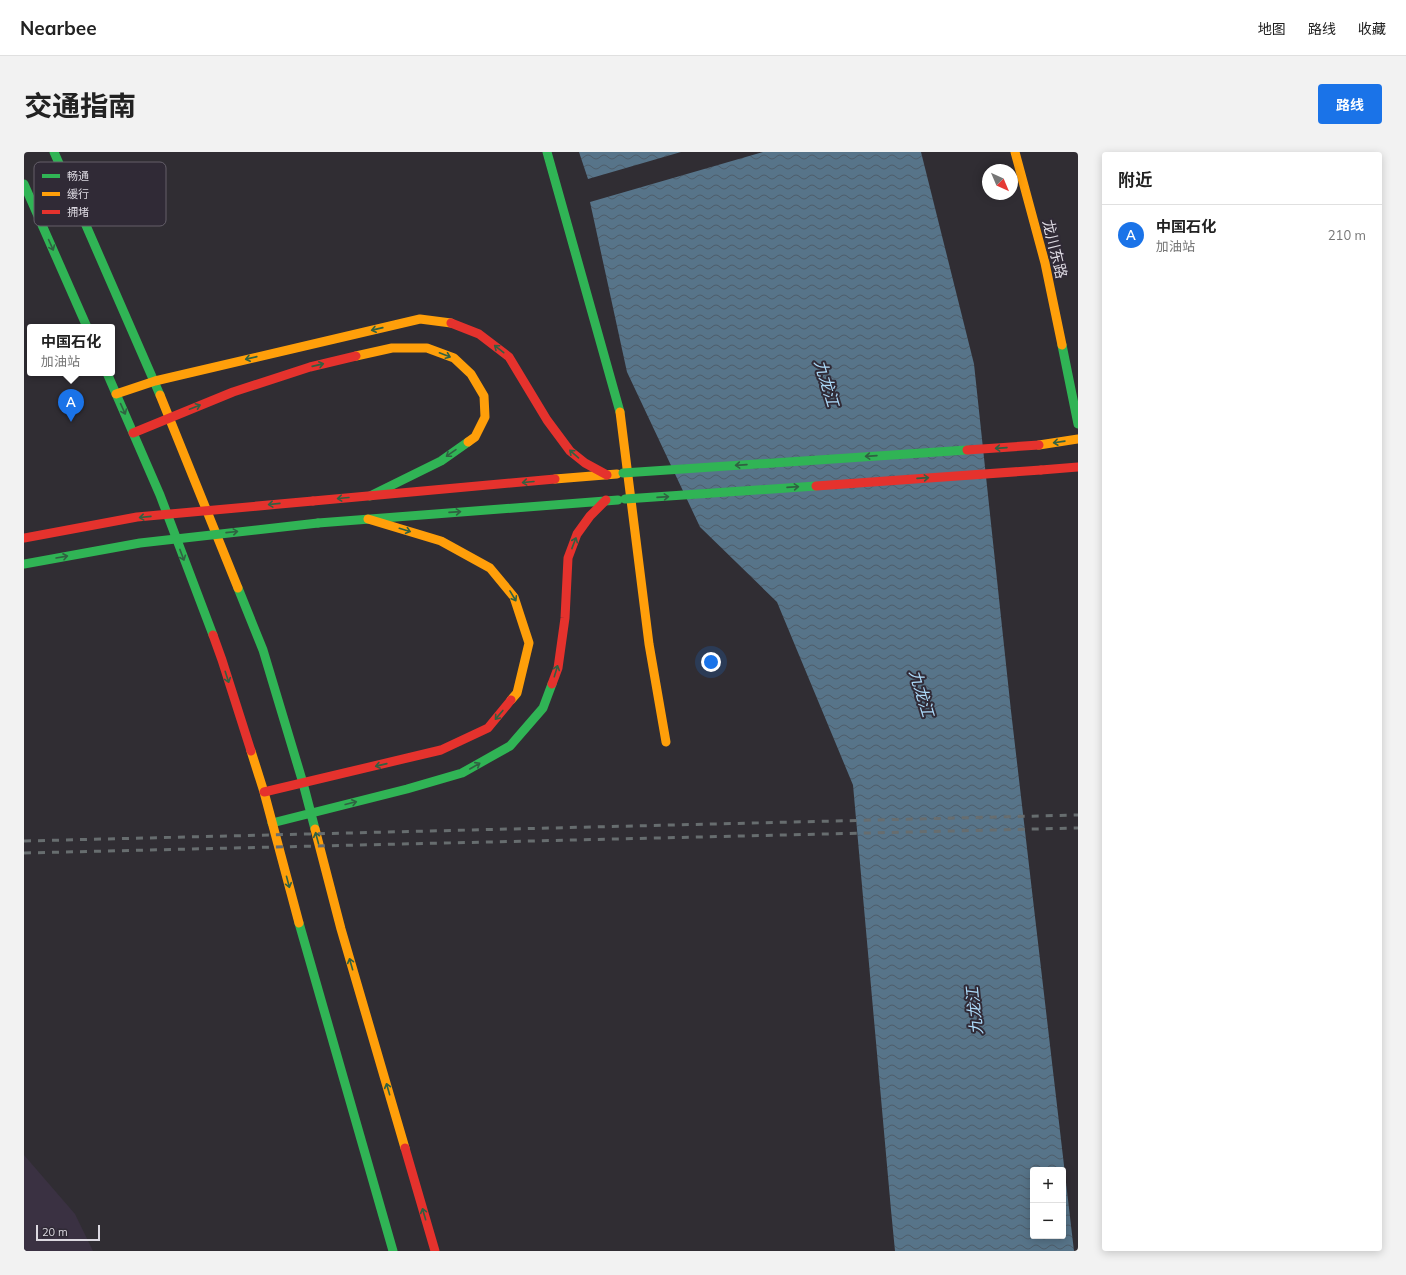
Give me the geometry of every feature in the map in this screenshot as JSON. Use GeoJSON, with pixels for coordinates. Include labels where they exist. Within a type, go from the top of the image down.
{"type":"FeatureCollection","features":[{"type":"Feature","properties":{"kind":"main road"},"geometry":{"type":"LineString","coordinates":[[54,152],[58,162]]}},
{"type":"Feature","properties":{"kind":"main road"},"geometry":{"type":"LineString","coordinates":[[547,152],[621,416],[649,644],[666,742]]}},
{"type":"Feature","properties":{"kind":"main road","name":"龙川东路"},"geometry":{"type":"LineString","coordinates":[[1014,152],[1045,263],[1078,424]]}},
{"type":"Feature","properties":{"kind":"main road"},"geometry":{"type":"LineString","coordinates":[[24,184],[34,207]]}},
{"type":"Feature","properties":{"kind":"main road"},"geometry":{"type":"LineString","coordinates":[[43,226],[86,324]]}},
{"type":"Feature","properties":{"kind":"main road"},"geometry":{"type":"LineString","coordinates":[[87,226],[155,380],[263,650],[303,783],[341,929],[435,1251]]}},
{"type":"Feature","properties":{"kind":"main road"},"geometry":{"type":"LineString","coordinates":[[116,394],[155,380],[420,319],[455,324],[479,334],[509,357],[547,420],[570,451],[585,463],[607,475]]}},
{"type":"Feature","properties":{"kind":"main road"},"geometry":{"type":"LineString","coordinates":[[133,433],[233,392],[310,367],[392,348],[427,348],[454,358],[471,374],[484,396],[485,417],[475,437],[441,461],[370,496]]}},
{"type":"Feature","properties":{"kind":"main road"},"geometry":{"type":"LineString","coordinates":[[108,376],[160,496],[222,660],[264,792],[305,944],[393,1251]]}},
{"type":"Feature","properties":{"kind":"main road"},"geometry":{"type":"LineString","coordinates":[[24,538],[137,518],[313,500],[623,473],[1039,445],[1078,439]]}},
{"type":"Feature","properties":{"kind":"main road"},"geometry":{"type":"LineString","coordinates":[[24,564],[140,543],[318,523],[606,500],[1078,467]]}},
{"type":"Feature","properties":{"kind":"main road"},"geometry":{"type":"LineString","coordinates":[[272,823],[407,789],[462,773],[510,746],[543,708],[558,668],[565,618],[568,558],[578,534],[590,516],[606,500]]}},
{"type":"Feature","properties":{"kind":"main road"},"geometry":{"type":"LineString","coordinates":[[264,792],[441,750],[488,728],[517,693],[529,643],[514,597],[490,568],[441,541],[368,519]]}},
{"type":"Feature","properties":{"kind":"shaded area"},"geometry":{"type":"Polygon","coordinates":[[[24,1155],[75,1214],[93,1251],[24,1251],[24,1155]]]}},
{"type":"Feature","properties":{"kind":"water"},"geometry":{"type":"Polygon","coordinates":[[[579,152],[681,152],[588,179],[579,152]]]}},
{"type":"Feature","properties":{"kind":"water","name":"九龙江"},"geometry":{"type":"Polygon","coordinates":[[[763,152],[921,152],[974,364],[1011,711],[1064,1167],[1030,1167],[1030,1239],[1066,1239],[1066,1182],[1074,1251],[895,1251],[853,785],[777,602],[700,527],[627,372],[590,202],[763,152]]]}},
{"type":"Feature","properties":{"kind":"railway"},"geometry":{"type":"LineString","coordinates":[[24,841],[1078,815]]}},
{"type":"Feature","properties":{"kind":"railway"},"geometry":{"type":"LineString","coordinates":[[24,853],[1078,828]]}},
{"type":"Feature","properties":{"kind":"traffic: fast"},"geometry":{"type":"LineString","coordinates":[[54,152],[58,162]]}},
{"type":"Feature","properties":{"kind":"traffic: fast"},"geometry":{"type":"LineString","coordinates":[[547,152],[620,412]]}},
{"type":"Feature","properties":{"kind":"traffic: fast"},"geometry":{"type":"LineString","coordinates":[[24,184],[34,207]]}},
{"type":"Feature","properties":{"kind":"traffic: fast"},"geometry":{"type":"LineString","coordinates":[[43,226],[86,324]]}},
{"type":"Feature","properties":{"kind":"traffic: fast"},"geometry":{"type":"LineString","coordinates":[[86,226],[160,395]]}},
{"type":"Feature","properties":{"kind":"traffic: fast"},"geometry":{"type":"LineString","coordinates":[[1062,345],[1078,424]]}},
{"type":"Feature","properties":{"kind":"traffic: fast"},"geometry":{"type":"LineString","coordinates":[[108,376],[160,495],[213,635]]}},
{"type":"Feature","properties":{"kind":"traffic: fast"},"geometry":{"type":"LineString","coordinates":[[370,496],[441,461],[468,442]]}},
{"type":"Feature","properties":{"kind":"traffic: fast"},"geometry":{"type":"LineString","coordinates":[[623,473],[967,450]]}},
{"type":"Feature","properties":{"kind":"traffic: fast"},"geometry":{"type":"LineString","coordinates":[[625,499],[816,486]]}},
{"type":"Feature","properties":{"kind":"traffic: fast"},"geometry":{"type":"LineString","coordinates":[[318,523],[618,500]]}},
{"type":"Feature","properties":{"kind":"traffic: fast"},"geometry":{"type":"LineString","coordinates":[[24,564],[140,543],[318,523]]}},
{"type":"Feature","properties":{"kind":"traffic: fast"},"geometry":{"type":"LineString","coordinates":[[238,588],[263,650],[303,783],[315,829]]}},
{"type":"Feature","properties":{"kind":"traffic: fast"},"geometry":{"type":"LineString","coordinates":[[272,823],[407,789],[462,773],[510,746],[543,708],[552,684]]}},
{"type":"Feature","properties":{"kind":"traffic: fast"},"geometry":{"type":"LineString","coordinates":[[299,923],[393,1251]]}},
{"type":"Feature","properties":{"kind":"traffic: slow"},"geometry":{"type":"LineString","coordinates":[[1015,152],[1045,263],[1062,345]]}},
{"type":"Feature","properties":{"kind":"traffic: slow"},"geometry":{"type":"LineString","coordinates":[[116,394],[155,381],[420,319],[451,323]]}},
{"type":"Feature","properties":{"kind":"traffic: slow"},"geometry":{"type":"LineString","coordinates":[[356,356],[392,348],[427,348],[454,358],[471,374],[484,396],[485,417],[475,437],[468,442]]}},
{"type":"Feature","properties":{"kind":"traffic: slow"},"geometry":{"type":"LineString","coordinates":[[160,395],[238,588]]}},
{"type":"Feature","properties":{"kind":"traffic: slow"},"geometry":{"type":"LineString","coordinates":[[620,412],[649,644],[666,742]]}},
{"type":"Feature","properties":{"kind":"traffic: slow"},"geometry":{"type":"LineString","coordinates":[[1039,445],[1078,439]]}},
{"type":"Feature","properties":{"kind":"traffic: slow"},"geometry":{"type":"LineString","coordinates":[[555,479],[617,474]]}},
{"type":"Feature","properties":{"kind":"traffic: slow"},"geometry":{"type":"LineString","coordinates":[[368,519],[441,541],[490,568],[514,597],[529,643],[517,693],[511,700]]}},
{"type":"Feature","properties":{"kind":"traffic: slow"},"geometry":{"type":"LineString","coordinates":[[251,751],[264,792],[299,923]]}},
{"type":"Feature","properties":{"kind":"traffic: slow"},"geometry":{"type":"LineString","coordinates":[[315,829],[341,929],[405,1148]]}},
{"type":"Feature","properties":{"kind":"traffic: jam"},"geometry":{"type":"LineString","coordinates":[[451,323],[479,334],[509,357],[547,420],[570,451],[585,463],[607,475]]}},
{"type":"Feature","properties":{"kind":"traffic: jam"},"geometry":{"type":"LineString","coordinates":[[133,433],[233,392],[310,367],[356,356]]}},
{"type":"Feature","properties":{"kind":"traffic: jam"},"geometry":{"type":"LineString","coordinates":[[967,450],[1039,445]]}},
{"type":"Feature","properties":{"kind":"traffic: jam"},"geometry":{"type":"LineString","coordinates":[[1041,470],[1078,467]]}},
{"type":"Feature","properties":{"kind":"traffic: jam"},"geometry":{"type":"LineString","coordinates":[[816,486],[1041,470]]}},
{"type":"Feature","properties":{"kind":"traffic: jam"},"geometry":{"type":"LineString","coordinates":[[313,501],[555,479]]}},
{"type":"Feature","properties":{"kind":"traffic: jam"},"geometry":{"type":"LineString","coordinates":[[552,684],[558,668],[565,618],[568,558],[577,534],[590,516],[606,500]]}},
{"type":"Feature","properties":{"kind":"traffic: jam"},"geometry":{"type":"LineString","coordinates":[[24,538],[137,517],[313,501]]}},
{"type":"Feature","properties":{"kind":"traffic: jam"},"geometry":{"type":"LineString","coordinates":[[213,635],[251,751]]}},
{"type":"Feature","properties":{"kind":"traffic: jam"},"geometry":{"type":"LineString","coordinates":[[264,792],[441,750],[488,728],[511,700]]}},
{"type":"Feature","properties":{"kind":"traffic: jam"},"geometry":{"type":"LineString","coordinates":[[405,1148],[435,1251]]}},
{"type":"Feature","properties":{"kind":"place","name":"中国石化"},"geometry":{"type":"Point","coordinates":[71,422]}}]}
